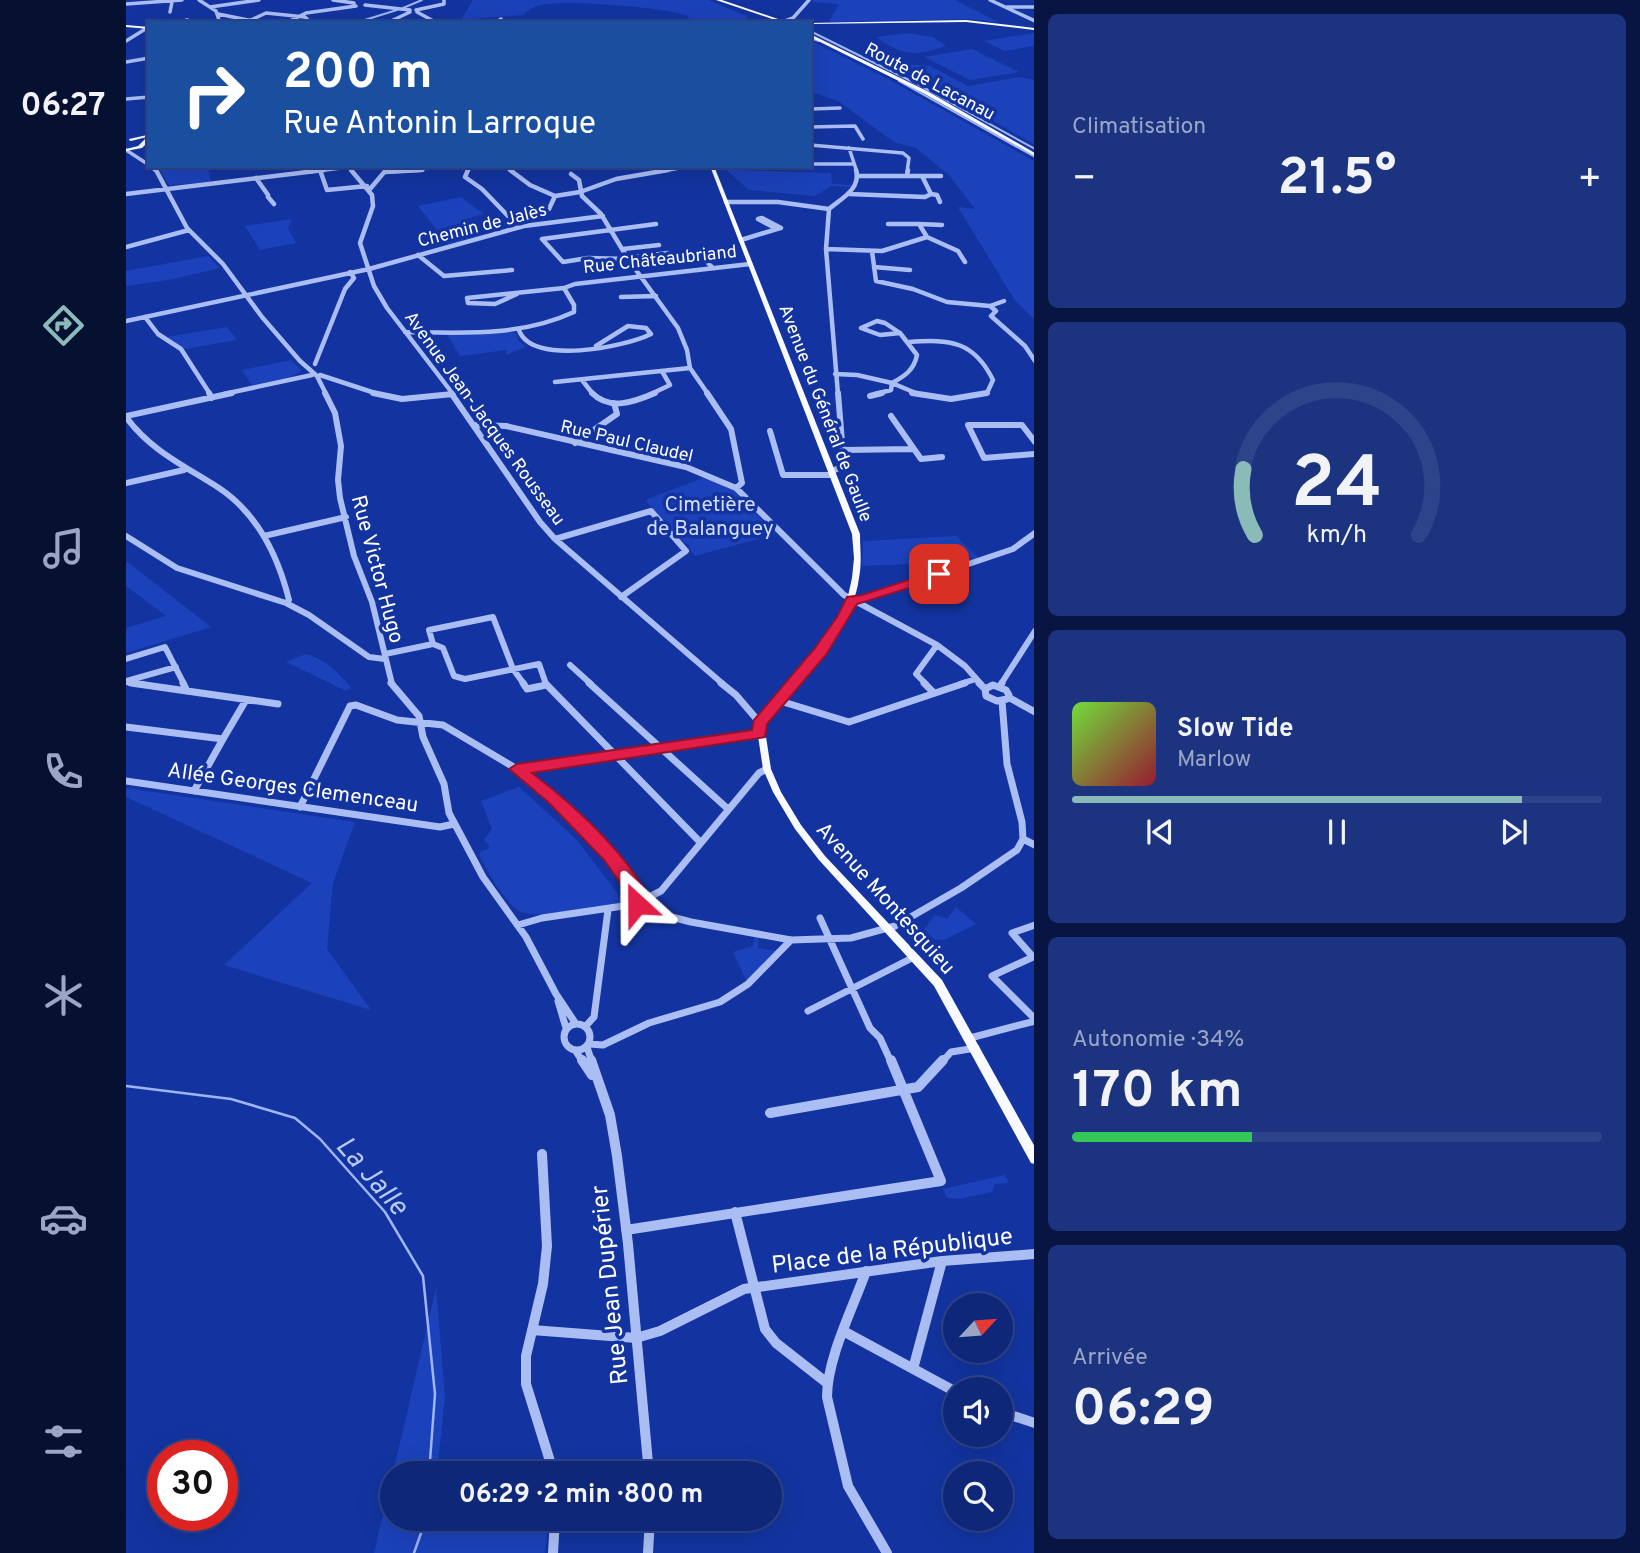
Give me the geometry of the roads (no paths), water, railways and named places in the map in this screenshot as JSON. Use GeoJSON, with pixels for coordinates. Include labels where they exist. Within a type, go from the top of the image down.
{"type":"FeatureCollection","features":[{"type":"Feature","properties":{"kind":"main road"},"geometry":{"type":"LineString","coordinates":[[718,0],[770,21]]}},
{"type":"Feature","properties":{"kind":"main road"},"geometry":{"type":"LineString","coordinates":[[763,19],[797,21]]}},
{"type":"Feature","properties":{"kind":"main road"},"geometry":{"type":"LineString","coordinates":[[812,24],[966,21],[1034,29]]}},
{"type":"Feature","properties":{"kind":"main road"},"geometry":{"type":"LineString","coordinates":[[126,26],[147,28]]}},
{"type":"Feature","properties":{"kind":"main road","name":"Route de Lacanau"},"geometry":{"type":"LineString","coordinates":[[812,36],[925,92],[1034,155]]}},
{"type":"Feature","properties":{"kind":"main road"},"geometry":{"type":"LineString","coordinates":[[134,149],[128,140],[147,137]]}},
{"type":"Feature","properties":{"kind":"main road","name":"Avenue du Général de Gaulle"},"geometry":{"type":"LineString","coordinates":[[713,168],[856,534],[859,564],[852,600],[833,635],[760,728]]}},
{"type":"Feature","properties":{"kind":"main road","name":"Avenue Montesquieu"},"geometry":{"type":"LineString","coordinates":[[760,728],[767,769],[798,827],[822,858],[942,988],[1034,1159]]}},
{"type":"Feature","properties":{"kind":"street"},"geometry":{"type":"LineString","coordinates":[[126,4],[182,0]]}},
{"type":"Feature","properties":{"kind":"street"},"geometry":{"type":"LineString","coordinates":[[199,0],[218,14],[249,21],[266,13],[298,16],[306,21]]}},
{"type":"Feature","properties":{"kind":"street"},"geometry":{"type":"LineString","coordinates":[[210,7],[259,0]]}},
{"type":"Feature","properties":{"kind":"street"},"geometry":{"type":"LineString","coordinates":[[333,0],[355,4]]}},
{"type":"Feature","properties":{"kind":"street"},"geometry":{"type":"LineString","coordinates":[[289,21],[298,16],[364,2],[417,11],[444,4],[444,0]]}},
{"type":"Feature","properties":{"kind":"street"},"geometry":{"type":"LineString","coordinates":[[797,21],[809,0]]}},
{"type":"Feature","properties":{"kind":"street"},"geometry":{"type":"LineString","coordinates":[[991,0],[1034,21]]}},
{"type":"Feature","properties":{"kind":"street"},"geometry":{"type":"LineString","coordinates":[[170,12],[172,2]]}},
{"type":"Feature","properties":{"kind":"street"},"geometry":{"type":"LineString","coordinates":[[1005,7],[1034,7]]}},
{"type":"Feature","properties":{"kind":"street"},"geometry":{"type":"LineString","coordinates":[[391,21],[410,11]]}},
{"type":"Feature","properties":{"kind":"street"},"geometry":{"type":"LineString","coordinates":[[417,11],[434,21]]}},
{"type":"Feature","properties":{"kind":"street"},"geometry":{"type":"LineString","coordinates":[[218,14],[220,21]]}},
{"type":"Feature","properties":{"kind":"street"},"geometry":{"type":"LineString","coordinates":[[126,41],[147,29]]}},
{"type":"Feature","properties":{"kind":"street"},"geometry":{"type":"LineString","coordinates":[[126,62],[147,58]]}},
{"type":"Feature","properties":{"kind":"street"},"geometry":{"type":"LineString","coordinates":[[126,99],[147,97]]}},
{"type":"Feature","properties":{"kind":"street"},"geometry":{"type":"LineString","coordinates":[[812,109],[840,108]]}},
{"type":"Feature","properties":{"kind":"street"},"geometry":{"type":"LineString","coordinates":[[812,127],[858,125],[863,139]]}},
{"type":"Feature","properties":{"kind":"street"},"geometry":{"type":"LineString","coordinates":[[812,145],[906,155],[909,158],[907,176]]}},
{"type":"Feature","properties":{"kind":"street"},"geometry":{"type":"LineString","coordinates":[[726,202],[778,202],[829,209],[849,194],[857,184],[859,176],[848,156],[849,148]]}},
{"type":"Feature","properties":{"kind":"street"},"geometry":{"type":"LineString","coordinates":[[134,149],[147,163]]}},
{"type":"Feature","properties":{"kind":"street"},"geometry":{"type":"LineString","coordinates":[[812,163],[852,164]]}},
{"type":"Feature","properties":{"kind":"street"},"geometry":{"type":"LineString","coordinates":[[151,168],[189,230],[223,264],[296,357],[317,376],[402,399],[453,394]]}},
{"type":"Feature","properties":{"kind":"street"},"geometry":{"type":"LineString","coordinates":[[126,194],[334,168]]}},
{"type":"Feature","properties":{"kind":"street"},"geometry":{"type":"LineString","coordinates":[[351,168],[368,188]]}},
{"type":"Feature","properties":{"kind":"street"},"geometry":{"type":"LineString","coordinates":[[320,170],[327,190],[368,188],[388,168]]}},
{"type":"Feature","properties":{"kind":"street"},"geometry":{"type":"LineString","coordinates":[[469,168],[465,177],[469,182],[482,189],[508,216],[549,209],[555,196]]}},
{"type":"Feature","properties":{"kind":"street"},"geometry":{"type":"LineString","coordinates":[[508,168],[530,185],[555,196],[580,192],[616,179],[679,168]]}},
{"type":"Feature","properties":{"kind":"street"},"geometry":{"type":"LineString","coordinates":[[385,172],[423,170]]}},
{"type":"Feature","properties":{"kind":"street"},"geometry":{"type":"LineString","coordinates":[[571,174],[579,180],[580,192],[603,216],[628,259],[678,328],[687,350],[690,368],[731,429],[743,483],[736,488]]}},
{"type":"Feature","properties":{"kind":"street"},"geometry":{"type":"LineString","coordinates":[[859,176],[941,176]]}},
{"type":"Feature","properties":{"kind":"street"},"geometry":{"type":"LineString","coordinates":[[922,176],[930,194]]}},
{"type":"Feature","properties":{"kind":"street"},"geometry":{"type":"LineString","coordinates":[[256,178],[274,204]]}},
{"type":"Feature","properties":{"kind":"street","name":"Avenue Jean-Jacques Rousseau"},"geometry":{"type":"LineString","coordinates":[[368,188],[373,206],[360,243],[374,286],[404,332],[476,425],[539,520],[555,539],[707,669],[750,712],[760,728]]}},
{"type":"Feature","properties":{"kind":"street"},"geometry":{"type":"LineString","coordinates":[[849,194],[907,198],[930,194],[937,195],[940,202]]}},
{"type":"Feature","properties":{"kind":"street"},"geometry":{"type":"LineString","coordinates":[[770,430],[783,475],[832,473],[844,466],[826,249],[829,209]]}},
{"type":"Feature","properties":{"kind":"street","name":"Chemin de Jalès"},"geometry":{"type":"LineString","coordinates":[[126,321],[369,269],[524,226],[603,216]]}},
{"type":"Feature","properties":{"kind":"street"},"geometry":{"type":"LineString","coordinates":[[656,224],[542,239],[563,262],[588,258],[628,259],[668,253]]}},
{"type":"Feature","properties":{"kind":"street"},"geometry":{"type":"LineString","coordinates":[[888,224],[942,225]]}},
{"type":"Feature","properties":{"kind":"street"},"geometry":{"type":"LineString","coordinates":[[919,224],[927,237],[958,251],[965,262]]}},
{"type":"Feature","properties":{"kind":"street"},"geometry":{"type":"LineString","coordinates":[[741,240],[777,229]]}},
{"type":"Feature","properties":{"kind":"street"},"geometry":{"type":"LineString","coordinates":[[126,247],[189,230]]}},
{"type":"Feature","properties":{"kind":"street"},"geometry":{"type":"LineString","coordinates":[[826,249],[872,251],[927,237]]}},
{"type":"Feature","properties":{"kind":"street"},"geometry":{"type":"LineString","coordinates":[[622,249],[659,245]]}},
{"type":"Feature","properties":{"kind":"street"},"geometry":{"type":"LineString","coordinates":[[872,251],[876,281],[883,284],[913,289],[947,302],[990,306],[1004,301]]}},
{"type":"Feature","properties":{"kind":"street"},"geometry":{"type":"LineString","coordinates":[[418,255],[444,276],[512,270]]}},
{"type":"Feature","properties":{"kind":"street"},"geometry":{"type":"LineString","coordinates":[[704,259],[713,268]]}},
{"type":"Feature","properties":{"kind":"street","name":"Rue Châteaubriand"},"geometry":{"type":"LineString","coordinates":[[404,332],[519,330],[562,319],[574,312],[574,305],[564,288],[581,280],[641,277],[750,264]]}},
{"type":"Feature","properties":{"kind":"street"},"geometry":{"type":"LineString","coordinates":[[874,267],[910,270]]}},
{"type":"Feature","properties":{"kind":"street"},"geometry":{"type":"LineString","coordinates":[[307,367],[315,364],[345,289],[354,278],[350,272]]}},
{"type":"Feature","properties":{"kind":"street"},"geometry":{"type":"LineString","coordinates":[[517,294],[495,304],[468,303],[467,298],[564,288]]}},
{"type":"Feature","properties":{"kind":"street"},"geometry":{"type":"LineString","coordinates":[[621,297],[656,296]]}},
{"type":"Feature","properties":{"kind":"street"},"geometry":{"type":"LineString","coordinates":[[990,306],[996,311],[991,316],[993,320],[1025,346],[1034,361]]}},
{"type":"Feature","properties":{"kind":"street"},"geometry":{"type":"LineString","coordinates":[[145,317],[158,334],[181,349],[212,398]]}},
{"type":"Feature","properties":{"kind":"street"},"geometry":{"type":"LineString","coordinates":[[892,383],[916,365],[917,355],[909,342],[900,333],[892,325],[878,321],[865,324],[861,328],[869,334],[880,336],[900,333]]}},
{"type":"Feature","properties":{"kind":"street"},"geometry":{"type":"LineString","coordinates":[[519,330],[520,336],[526,342],[540,350],[596,346],[643,340],[651,334],[646,328],[628,326],[596,346]]}},
{"type":"Feature","properties":{"kind":"street"},"geometry":{"type":"LineString","coordinates":[[835,374],[892,383],[909,393],[939,399],[966,399],[987,393],[993,380],[979,355],[966,346],[949,341],[909,342]]}},
{"type":"Feature","properties":{"kind":"street"},"geometry":{"type":"LineString","coordinates":[[286,603],[289,600],[281,573],[264,536],[237,502],[149,447],[136,434],[126,416],[317,376],[323,371],[315,364]]}},
{"type":"Feature","properties":{"kind":"street"},"geometry":{"type":"LineString","coordinates":[[555,382],[663,373],[690,368]]}},
{"type":"Feature","properties":{"kind":"street"},"geometry":{"type":"LineString","coordinates":[[582,380],[598,400],[614,403],[641,401],[670,386],[663,373]]}},
{"type":"Feature","properties":{"kind":"street","name":"Rue Victor Hugo"},"geometry":{"type":"LineString","coordinates":[[317,376],[335,413],[341,446],[338,480],[354,556],[372,602],[397,694],[416,712],[420,722]]}},
{"type":"Feature","properties":{"kind":"street"},"geometry":{"type":"LineString","coordinates":[[875,379],[904,376]]}},
{"type":"Feature","properties":{"kind":"street"},"geometry":{"type":"LineString","coordinates":[[870,396],[891,390],[892,383]]}},
{"type":"Feature","properties":{"kind":"street"},"geometry":{"type":"LineString","coordinates":[[575,443],[617,414],[614,403]]}},
{"type":"Feature","properties":{"kind":"street"},"geometry":{"type":"LineString","coordinates":[[891,416],[920,459],[942,457]]}},
{"type":"Feature","properties":{"kind":"street","name":"Rue Paul Claudel"},"geometry":{"type":"LineString","coordinates":[[476,425],[506,426],[686,467],[736,488],[852,600],[937,645],[987,687],[986,696],[1001,702]]}},
{"type":"Feature","properties":{"kind":"street"},"geometry":{"type":"LineString","coordinates":[[1034,442],[1022,425],[968,425],[984,458],[1034,454]]}},
{"type":"Feature","properties":{"kind":"street"},"geometry":{"type":"LineString","coordinates":[[844,450],[914,449]]}},
{"type":"Feature","properties":{"kind":"street"},"geometry":{"type":"LineString","coordinates":[[126,483],[184,470]]}},
{"type":"Feature","properties":{"kind":"street"},"geometry":{"type":"LineString","coordinates":[[555,539],[651,511],[686,551],[621,597]]}},
{"type":"Feature","properties":{"kind":"street"},"geometry":{"type":"LineString","coordinates":[[264,536],[346,517]]}},
{"type":"Feature","properties":{"kind":"street"},"geometry":{"type":"LineString","coordinates":[[852,600],[864,599],[1013,549],[1034,533]]}},
{"type":"Feature","properties":{"kind":"street"},"geometry":{"type":"LineString","coordinates":[[126,536],[177,568],[286,603],[309,615],[369,657],[385,656],[433,644],[443,648],[454,676],[465,679],[539,664],[546,685],[700,842]]}},
{"type":"Feature","properties":{"kind":"street"},"geometry":{"type":"LineString","coordinates":[[433,644],[429,630],[493,617],[513,669],[527,689],[546,685]]}},
{"type":"Feature","properties":{"kind":"street"},"geometry":{"type":"LineString","coordinates":[[1000,687],[1034,631]]}},
{"type":"Feature","properties":{"kind":"street"},"geometry":{"type":"LineString","coordinates":[[934,692],[916,674],[937,645]]}},
{"type":"Feature","properties":{"kind":"street"},"geometry":{"type":"LineString","coordinates":[[126,659],[165,647],[187,691]]}},
{"type":"Feature","properties":{"kind":"street"},"geometry":{"type":"LineString","coordinates":[[570,665],[728,809]]}},
{"type":"Feature","properties":{"kind":"street"},"geometry":{"type":"LineString","coordinates":[[126,682],[176,667]]}},
{"type":"Feature","properties":{"kind":"street"},"geometry":{"type":"LineString","coordinates":[[780,701],[849,722],[977,680]]}},
{"type":"Feature","properties":{"kind":"street"},"geometry":{"type":"LineString","coordinates":[[126,682],[278,704]]}},
{"type":"Feature","properties":{"kind":"street"},"geometry":{"type":"LineString","coordinates":[[300,807],[349,706],[356,705],[397,720],[443,725],[517,769],[582,825],[610,856],[642,900],[642,908],[650,907],[664,915],[791,940],[851,938],[895,926],[961,888],[1017,850],[1023,839],[1023,822],[1007,764],[1001,702],[1006,690],[987,687]]}},
{"type":"Feature","properties":{"kind":"street"},"geometry":{"type":"LineString","coordinates":[[194,791],[246,700]]}},
{"type":"Feature","properties":{"kind":"street"},"geometry":{"type":"LineString","coordinates":[[1001,702],[1034,712]]}},
{"type":"Feature","properties":{"kind":"street"},"geometry":{"type":"LineString","coordinates":[[420,722],[423,737],[444,784],[449,814],[483,877],[539,958],[556,994],[566,1028],[563,1031],[564,1040],[575,1050],[603,1045],[649,1023],[720,1002],[748,984],[791,940]]}},
{"type":"Feature","properties":{"kind":"street"},"geometry":{"type":"LineString","coordinates":[[126,727],[223,739]]}},
{"type":"Feature","properties":{"kind":"street"},"geometry":{"type":"LineString","coordinates":[[517,769],[660,749],[760,728]]}},
{"type":"Feature","properties":{"kind":"street"},"geometry":{"type":"LineString","coordinates":[[518,925],[542,918],[608,910],[661,891],[759,773],[767,769]]}},
{"type":"Feature","properties":{"kind":"street","name":"Allée Georges Clemenceau"},"geometry":{"type":"LineString","coordinates":[[126,781],[440,827],[454,824]]}},
{"type":"Feature","properties":{"kind":"street"},"geometry":{"type":"LineString","coordinates":[[1023,839],[1034,845]]}},
{"type":"Feature","properties":{"kind":"street"},"geometry":{"type":"LineString","coordinates":[[642,900],[653,902],[650,907]]}},
{"type":"Feature","properties":{"kind":"street"},"geometry":{"type":"LineString","coordinates":[[566,1028],[581,1025],[594,1017],[608,910]]}},
{"type":"Feature","properties":{"kind":"street"},"geometry":{"type":"LineString","coordinates":[[626,1230],[941,1181],[888,1054],[880,1038],[870,1028],[850,988],[820,918]]}},
{"type":"Feature","properties":{"kind":"street"},"geometry":{"type":"LineString","coordinates":[[970,1038],[1034,1020],[992,976],[1032,957],[1012,933],[1034,925]]}},
{"type":"Feature","properties":{"kind":"street"},"geometry":{"type":"LineString","coordinates":[[808,1011],[914,957]]}},
{"type":"Feature","properties":{"kind":"street"},"geometry":{"type":"LineString","coordinates":[[556,994],[591,1038],[588,1046]]}},
{"type":"Feature","properties":{"kind":"street","name":"Rue Jean Dupérier"},"geometry":{"type":"LineString","coordinates":[[588,1046],[612,1127],[626,1230],[648,1461]]}},
{"type":"Feature","properties":{"kind":"street"},"geometry":{"type":"LineString","coordinates":[[770,1113],[918,1087],[951,1052],[976,1048]]}},
{"type":"Feature","properties":{"kind":"street","name":"Rue Jean Dupérier"},"geometry":{"type":"LineString","coordinates":[[575,1050],[603,1093]]}},
{"type":"Feature","properties":{"kind":"street"},"geometry":{"type":"LineString","coordinates":[[542,1154],[547,1246],[543,1284],[526,1356],[526,1384],[550,1461]]}},
{"type":"Feature","properties":{"kind":"street","name":"Place de la République"},"geometry":{"type":"LineString","coordinates":[[735,1212],[755,1288]]}},
{"type":"Feature","properties":{"kind":"street","name":"Place de la République"},"geometry":{"type":"LineString","coordinates":[[636,1338],[660,1331],[728,1295],[755,1288],[942,1261],[1034,1254]]}},
{"type":"Feature","properties":{"kind":"street"},"geometry":{"type":"LineString","coordinates":[[913,1369],[942,1261]]}},
{"type":"Feature","properties":{"kind":"street"},"geometry":{"type":"LineString","coordinates":[[866,1271],[827,1383],[827,1397],[848,1486],[887,1553]]}},
{"type":"Feature","properties":{"kind":"street"},"geometry":{"type":"LineString","coordinates":[[755,1288],[761,1320],[770,1336],[827,1383]]}},
{"type":"Feature","properties":{"kind":"street"},"geometry":{"type":"LineString","coordinates":[[533,1330],[636,1338]]}},
{"type":"Feature","properties":{"kind":"street"},"geometry":{"type":"LineString","coordinates":[[845,1332],[943,1385]]}},
{"type":"Feature","properties":{"kind":"street"},"geometry":{"type":"LineString","coordinates":[[1013,1416],[1034,1423]]}},
{"type":"Feature","properties":{"kind":"street"},"geometry":{"type":"LineString","coordinates":[[553,1553],[554,1531]]}},
{"type":"Feature","properties":{"kind":"street"},"geometry":{"type":"LineString","coordinates":[[648,1553],[649,1531]]}},
{"type":"Feature","properties":{"kind":"waterway"},"geometry":{"type":"LineString","coordinates":[[403,8],[422,0]]}},
{"type":"Feature","properties":{"kind":"waterway"},"geometry":{"type":"LineString","coordinates":[[361,21],[397,10]]}},
{"type":"Feature","properties":{"kind":"waterway"},"geometry":{"type":"LineString","coordinates":[[814,33],[919,85],[1034,148]]}},
{"type":"Feature","properties":{"kind":"waterway"},"geometry":{"type":"LineString","coordinates":[[812,39],[819,41]]}},
{"type":"Feature","properties":{"kind":"waterway"},"geometry":{"type":"LineString","coordinates":[[899,81],[1034,156]]}},
{"type":"Feature","properties":{"kind":"waterway","name":"La Jalle"},"geometry":{"type":"LineString","coordinates":[[126,1086],[231,1099],[295,1118],[320,1139],[385,1212],[423,1276],[435,1394],[430,1461]]}},
{"type":"Feature","properties":{"kind":"waterway","name":"La Jalle"},"geometry":{"type":"LineString","coordinates":[[414,1553],[422,1531]]}},
{"type":"Feature","properties":{"kind":"park label","name":"Cimetière de Balanguey"},"geometry":{"type":"Point","coordinates":[710,516]}}]}
